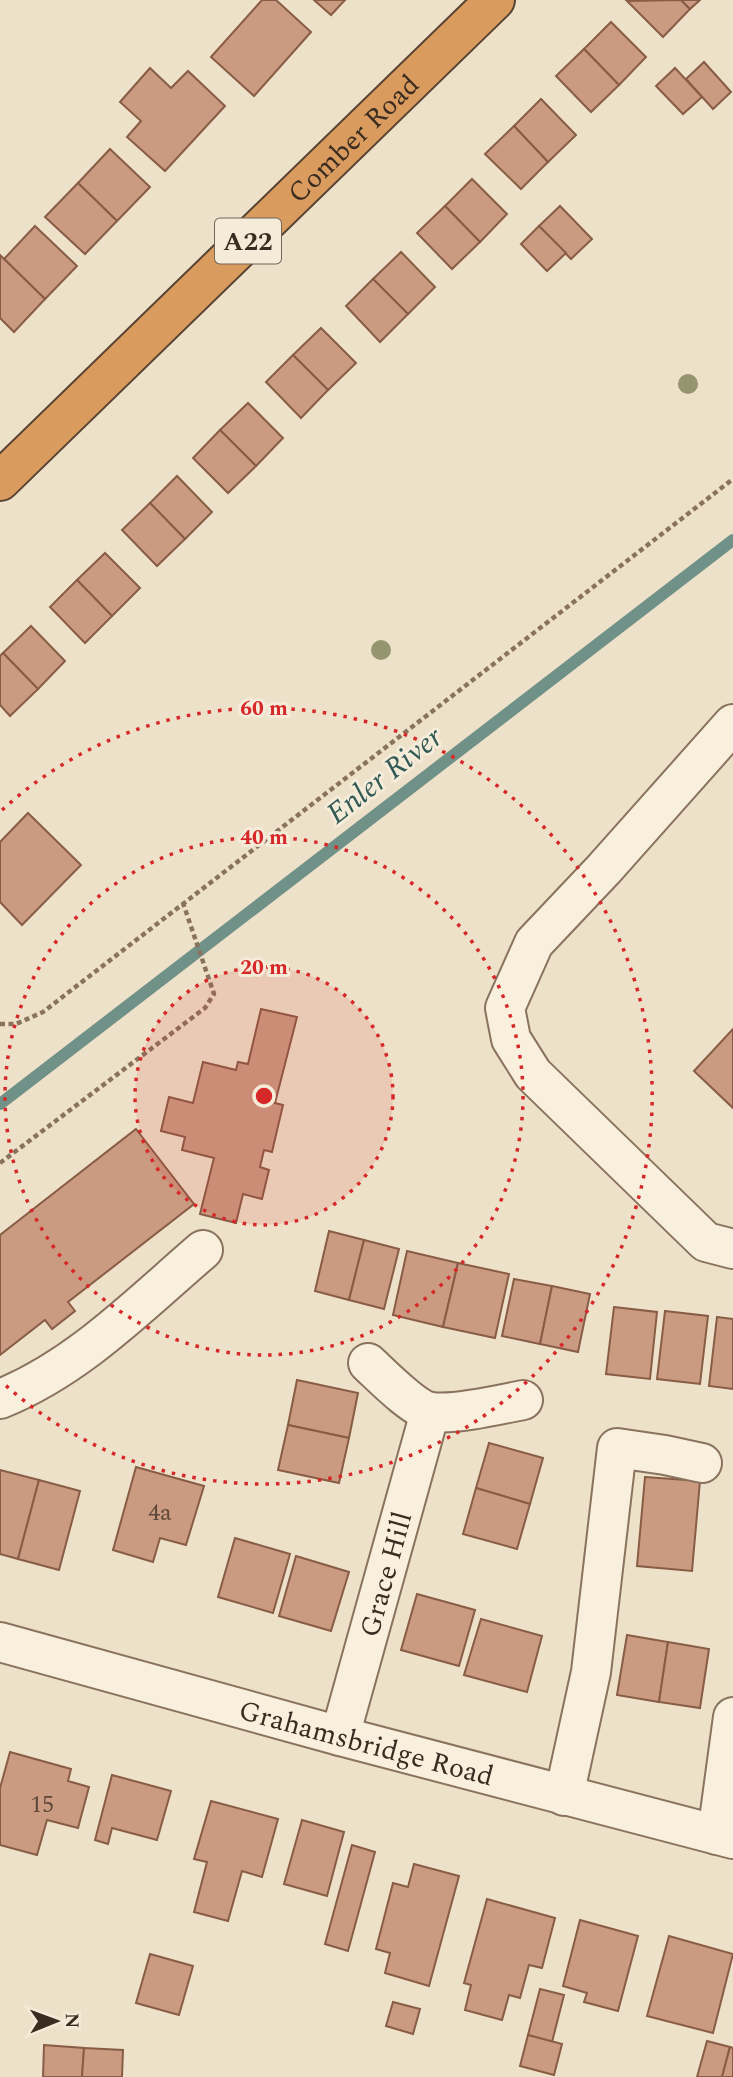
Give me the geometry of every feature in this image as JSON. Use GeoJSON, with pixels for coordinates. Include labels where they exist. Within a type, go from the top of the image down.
{"type":"FeatureCollection","features":[{"type":"Feature","properties":{"kind":"highway","name":"Comber Road"},"geometry":{"type":"LineString","coordinates":[[0,481],[495,0]]}},
{"type":"Feature","properties":{"kind":"street"},"geometry":{"type":"LineString","coordinates":[[733,724],[534,943],[505,1008],[511,1039],[533,1074],[706,1242],[733,1250]]}},
{"type":"Feature","properties":{"kind":"street"},"geometry":{"type":"LineString","coordinates":[[0,1399],[40,1380],[82,1353],[203,1250]]}},
{"type":"Feature","properties":{"kind":"street"},"geometry":{"type":"LineString","coordinates":[[368,1363],[404,1395],[430,1412],[478,1408],[523,1400]]}},
{"type":"Feature","properties":{"kind":"street","name":"Grace Hill"},"geometry":{"type":"LineString","coordinates":[[340,1736],[430,1412]]}},
{"type":"Feature","properties":{"kind":"street"},"geometry":{"type":"LineString","coordinates":[[565,1796],[591,1672],[617,1448],[702,1464]]}},
{"type":"Feature","properties":{"kind":"street","name":"Grahamsbridge Road"},"geometry":{"type":"LineString","coordinates":[[0,1642],[340,1736],[725,1837]]}},
{"type":"Feature","properties":{"kind":"street"},"geometry":{"type":"LineString","coordinates":[[725,1837],[733,1717]]}},
{"type":"Feature","properties":{"kind":"path"},"geometry":{"type":"LineString","coordinates":[[0,1024],[16,1024],[43,1012],[733,479]]}},
{"type":"Feature","properties":{"kind":"path"},"geometry":{"type":"LineString","coordinates":[[0,1163],[205,1008],[214,994],[183,903]]}},
{"type":"Feature","properties":{"kind":"building"},"geometry":{"type":"Polygon","coordinates":[[[262,0],[276,0],[311,32],[254,96],[211,57],[262,0]]]}},
{"type":"Feature","properties":{"kind":"building"},"geometry":{"type":"Polygon","coordinates":[[[314,0],[345,0],[331,15],[314,0]]]}},
{"type":"Feature","properties":{"kind":"building"},"geometry":{"type":"Polygon","coordinates":[[[681,0],[690,9],[663,37],[627,1],[681,0]]]}},
{"type":"Feature","properties":{"kind":"building"},"geometry":{"type":"Polygon","coordinates":[[[681,0],[700,0],[690,9],[681,0]]]}},
{"type":"Feature","properties":{"kind":"building"},"geometry":{"type":"Polygon","coordinates":[[[611,22],[646,57],[619,85],[584,49],[611,22]]]}},
{"type":"Feature","properties":{"kind":"building"},"geometry":{"type":"Polygon","coordinates":[[[584,49],[619,85],[591,112],[556,76],[584,49]]]}},
{"type":"Feature","properties":{"kind":"building"},"geometry":{"type":"Polygon","coordinates":[[[704,62],[731,92],[713,109],[686,79],[704,62]]]}},
{"type":"Feature","properties":{"kind":"building"},"geometry":{"type":"Polygon","coordinates":[[[150,68],[171,88],[188,71],[225,106],[165,171],[127,137],[141,121],[120,102],[150,68]]]}},
{"type":"Feature","properties":{"kind":"building"},"geometry":{"type":"Polygon","coordinates":[[[675,68],[702,97],[683,114],[656,86],[675,68]]]}},
{"type":"Feature","properties":{"kind":"building"},"geometry":{"type":"Polygon","coordinates":[[[541,99],[576,135],[548,162],[514,126],[541,99]]]}},
{"type":"Feature","properties":{"kind":"building"},"geometry":{"type":"Polygon","coordinates":[[[514,126],[548,162],[521,189],[485,154],[514,126]]]}},
{"type":"Feature","properties":{"kind":"building"},"geometry":{"type":"Polygon","coordinates":[[[110,149],[150,187],[117,221],[78,183],[110,149]]]}},
{"type":"Feature","properties":{"kind":"building"},"geometry":{"type":"Polygon","coordinates":[[[472,179],[507,214],[480,242],[445,206],[472,179]]]}},
{"type":"Feature","properties":{"kind":"building"},"geometry":{"type":"Polygon","coordinates":[[[78,183],[117,221],[85,254],[45,217],[78,183]]]}},
{"type":"Feature","properties":{"kind":"building"},"geometry":{"type":"Polygon","coordinates":[[[445,206],[480,242],[452,269],[417,233],[445,206]]]}},
{"type":"Feature","properties":{"kind":"building"},"geometry":{"type":"Polygon","coordinates":[[[560,206],[592,239],[571,259],[539,226],[560,206]]]}},
{"type":"Feature","properties":{"kind":"building"},"geometry":{"type":"Polygon","coordinates":[[[35,226],[77,266],[45,299],[4,259],[35,226]]]}},
{"type":"Feature","properties":{"kind":"building"},"geometry":{"type":"Polygon","coordinates":[[[539,226],[566,253],[547,271],[521,244],[539,226]]]}},
{"type":"Feature","properties":{"kind":"building"},"geometry":{"type":"Polygon","coordinates":[[[401,252],[435,287],[408,314],[373,279],[401,252]]]}},
{"type":"Feature","properties":{"kind":"building"},"geometry":{"type":"Polygon","coordinates":[[[0,255],[45,299],[14,332],[0,318],[0,255]]]}},
{"type":"Feature","properties":{"kind":"building"},"geometry":{"type":"Polygon","coordinates":[[[373,279],[408,314],[380,342],[346,306],[373,279]]]}},
{"type":"Feature","properties":{"kind":"building"},"geometry":{"type":"Polygon","coordinates":[[[321,328],[356,363],[328,390],[293,355],[321,328]]]}},
{"type":"Feature","properties":{"kind":"building"},"geometry":{"type":"Polygon","coordinates":[[[293,355],[328,390],[301,418],[266,382],[293,355]]]}},
{"type":"Feature","properties":{"kind":"building"},"geometry":{"type":"Polygon","coordinates":[[[248,403],[283,438],[256,466],[220,430],[248,403]]]}},
{"type":"Feature","properties":{"kind":"building"},"geometry":{"type":"Polygon","coordinates":[[[220,430],[256,466],[228,493],[193,458],[220,430]]]}},
{"type":"Feature","properties":{"kind":"building"},"geometry":{"type":"Polygon","coordinates":[[[177,476],[212,512],[185,539],[150,503],[177,476]]]}},
{"type":"Feature","properties":{"kind":"building"},"geometry":{"type":"Polygon","coordinates":[[[150,503],[185,539],[157,566],[122,530],[150,503]]]}},
{"type":"Feature","properties":{"kind":"building"},"geometry":{"type":"Polygon","coordinates":[[[105,553],[140,588],[112,616],[77,580],[105,553]]]}},
{"type":"Feature","properties":{"kind":"building"},"geometry":{"type":"Polygon","coordinates":[[[77,580],[112,616],[85,643],[50,607],[77,580]]]}},
{"type":"Feature","properties":{"kind":"building"},"geometry":{"type":"Polygon","coordinates":[[[31,626],[65,661],[38,689],[3,653],[31,626]]]}},
{"type":"Feature","properties":{"kind":"building"},"geometry":{"type":"Polygon","coordinates":[[[3,653],[38,689],[10,716],[0,705],[0,656],[3,653]]]}},
{"type":"Feature","properties":{"kind":"building"},"geometry":{"type":"Polygon","coordinates":[[[28,813],[81,865],[22,925],[0,902],[0,842],[28,813]]]}},
{"type":"Feature","properties":{"kind":"building"},"geometry":{"type":"Polygon","coordinates":[[[261,1009],[297,1017],[275,1103],[283,1105],[272,1152],[264,1150],[260,1167],[269,1170],[262,1199],[243,1194],[236,1223],[200,1214],[214,1158],[182,1150],[185,1137],[161,1131],[169,1097],[193,1103],[203,1062],[236,1070],[238,1062],[248,1064],[261,1009]]]}},
{"type":"Feature","properties":{"kind":"building"},"geometry":{"type":"Polygon","coordinates":[[[733,1029],[733,1108],[694,1071],[733,1029]]]}},
{"type":"Feature","properties":{"kind":"building"},"geometry":{"type":"Polygon","coordinates":[[[136,1129],[194,1204],[68,1302],[75,1311],[52,1329],[45,1320],[0,1355],[0,1235],[136,1129]]]}},
{"type":"Feature","properties":{"kind":"building"},"geometry":{"type":"Polygon","coordinates":[[[329,1231],[364,1240],[349,1300],[315,1291],[329,1231]]]}},
{"type":"Feature","properties":{"kind":"building"},"geometry":{"type":"Polygon","coordinates":[[[364,1240],[399,1249],[384,1309],[349,1300],[364,1240]]]}},
{"type":"Feature","properties":{"kind":"building"},"geometry":{"type":"Polygon","coordinates":[[[407,1251],[458,1263],[443,1327],[393,1315],[407,1251]]]}},
{"type":"Feature","properties":{"kind":"building"},"geometry":{"type":"Polygon","coordinates":[[[458,1263],[509,1274],[495,1338],[443,1327],[458,1263]]]}},
{"type":"Feature","properties":{"kind":"building"},"geometry":{"type":"Polygon","coordinates":[[[514,1279],[552,1286],[540,1344],[502,1336],[514,1279]]]}},
{"type":"Feature","properties":{"kind":"building"},"geometry":{"type":"Polygon","coordinates":[[[552,1286],[590,1294],[578,1352],[540,1344],[552,1286]]]}},
{"type":"Feature","properties":{"kind":"building"},"geometry":{"type":"Polygon","coordinates":[[[614,1307],[657,1312],[650,1379],[606,1374],[614,1307]]]}},
{"type":"Feature","properties":{"kind":"building"},"geometry":{"type":"Polygon","coordinates":[[[665,1311],[708,1316],[700,1384],[657,1379],[665,1311]]]}},
{"type":"Feature","properties":{"kind":"building"},"geometry":{"type":"Polygon","coordinates":[[[717,1317],[733,1319],[733,1389],[709,1386],[717,1317]]]}},
{"type":"Feature","properties":{"kind":"building"},"geometry":{"type":"Polygon","coordinates":[[[297,1380],[358,1393],[349,1438],[288,1425],[297,1380]]]}},
{"type":"Feature","properties":{"kind":"building"},"geometry":{"type":"Polygon","coordinates":[[[288,1425],[349,1438],[339,1483],[278,1470],[288,1425]]]}},
{"type":"Feature","properties":{"kind":"building"},"geometry":{"type":"Polygon","coordinates":[[[489,1443],[543,1458],[530,1504],[476,1488],[489,1443]]]}},
{"type":"Feature","properties":{"kind":"building"},"geometry":{"type":"Polygon","coordinates":[[[136,1467],[204,1486],[186,1545],[160,1538],[153,1562],[113,1550],[136,1467]]]}},
{"type":"Feature","properties":{"kind":"building"},"geometry":{"type":"Polygon","coordinates":[[[0,1470],[39,1480],[18,1559],[0,1554],[0,1470]]]}},
{"type":"Feature","properties":{"kind":"building"},"geometry":{"type":"Polygon","coordinates":[[[645,1477],[700,1481],[692,1571],[637,1566],[645,1477]]]}},
{"type":"Feature","properties":{"kind":"building"},"geometry":{"type":"Polygon","coordinates":[[[39,1480],[80,1491],[59,1570],[18,1559],[39,1480]]]}},
{"type":"Feature","properties":{"kind":"building"},"geometry":{"type":"Polygon","coordinates":[[[476,1488],[530,1504],[517,1549],[463,1534],[476,1488]]]}},
{"type":"Feature","properties":{"kind":"building"},"geometry":{"type":"Polygon","coordinates":[[[235,1538],[290,1554],[273,1613],[218,1597],[235,1538]]]}},
{"type":"Feature","properties":{"kind":"building"},"geometry":{"type":"Polygon","coordinates":[[[296,1556],[349,1572],[331,1631],[279,1616],[296,1556]]]}},
{"type":"Feature","properties":{"kind":"building"},"geometry":{"type":"Polygon","coordinates":[[[417,1594],[475,1610],[459,1666],[401,1650],[417,1594]]]}},
{"type":"Feature","properties":{"kind":"building"},"geometry":{"type":"Polygon","coordinates":[[[481,1619],[542,1636],[527,1692],[464,1675],[481,1619]]]}},
{"type":"Feature","properties":{"kind":"building"},"geometry":{"type":"Polygon","coordinates":[[[627,1635],[668,1642],[659,1702],[617,1695],[627,1635]]]}},
{"type":"Feature","properties":{"kind":"building"},"geometry":{"type":"Polygon","coordinates":[[[668,1642],[709,1649],[700,1708],[659,1702],[668,1642]]]}},
{"type":"Feature","properties":{"kind":"building"},"geometry":{"type":"Polygon","coordinates":[[[10,1752],[71,1769],[68,1781],[89,1787],[78,1828],[47,1820],[37,1855],[0,1845],[0,1788],[10,1752]]]}},
{"type":"Feature","properties":{"kind":"building"},"geometry":{"type":"Polygon","coordinates":[[[112,1775],[171,1791],[157,1840],[112,1828],[108,1844],[95,1840],[112,1775]]]}},
{"type":"Feature","properties":{"kind":"building"},"geometry":{"type":"Polygon","coordinates":[[[211,1801],[278,1819],[262,1877],[242,1871],[228,1921],[194,1912],[207,1862],[194,1859],[211,1801]]]}},
{"type":"Feature","properties":{"kind":"building"},"geometry":{"type":"Polygon","coordinates":[[[302,1820],[344,1832],[327,1896],[284,1884],[302,1820]]]}},
{"type":"Feature","properties":{"kind":"building"},"geometry":{"type":"Polygon","coordinates":[[[352,1845],[375,1852],[348,1951],[325,1944],[352,1845]]]}},
{"type":"Feature","properties":{"kind":"building"},"geometry":{"type":"Polygon","coordinates":[[[414,1864],[459,1876],[429,1986],[385,1973],[390,1953],[376,1949],[393,1883],[408,1887],[414,1864]]]}},
{"type":"Feature","properties":{"kind":"building"},"geometry":{"type":"Polygon","coordinates":[[[487,1899],[555,1918],[542,1968],[529,1965],[520,1998],[509,1995],[502,2020],[465,2010],[471,1985],[464,1983],[487,1899]]]}},
{"type":"Feature","properties":{"kind":"building"},"geometry":{"type":"Polygon","coordinates":[[[580,1920],[638,1936],[618,2011],[584,2002],[587,1993],[563,1986],[580,1920]]]}},
{"type":"Feature","properties":{"kind":"building"},"geometry":{"type":"Polygon","coordinates":[[[669,1936],[733,1954],[713,2033],[647,2016],[669,1936]]]}},
{"type":"Feature","properties":{"kind":"building"},"geometry":{"type":"Polygon","coordinates":[[[150,1954],[193,1966],[179,2015],[136,2003],[150,1954]]]}},
{"type":"Feature","properties":{"kind":"building"},"geometry":{"type":"Polygon","coordinates":[[[540,1989],[564,1995],[552,2042],[528,2035],[540,1989]]]}},
{"type":"Feature","properties":{"kind":"building"},"geometry":{"type":"Polygon","coordinates":[[[393,2002],[420,2009],[413,2034],[386,2026],[393,2002]]]}},
{"type":"Feature","properties":{"kind":"building"},"geometry":{"type":"Polygon","coordinates":[[[528,2035],[562,2044],[554,2075],[520,2066],[528,2035]]]}},
{"type":"Feature","properties":{"kind":"building"},"geometry":{"type":"Polygon","coordinates":[[[707,2041],[730,2047],[722,2077],[697,2077],[707,2041]]]}},
{"type":"Feature","properties":{"kind":"building"},"geometry":{"type":"Polygon","coordinates":[[[44,2045],[84,2048],[82,2077],[43,2077],[44,2045]]]}},
{"type":"Feature","properties":{"kind":"building"},"geometry":{"type":"Polygon","coordinates":[[[730,2047],[733,2048],[733,2077],[722,2077],[730,2047]]]}},
{"type":"Feature","properties":{"kind":"building"},"geometry":{"type":"Polygon","coordinates":[[[84,2048],[123,2050],[122,2077],[82,2077],[84,2048]]]}},
{"type":"Feature","properties":{"kind":"waterway","name":"Enler River"},"geometry":{"type":"LineString","coordinates":[[0,1104],[733,540]]}}]}
